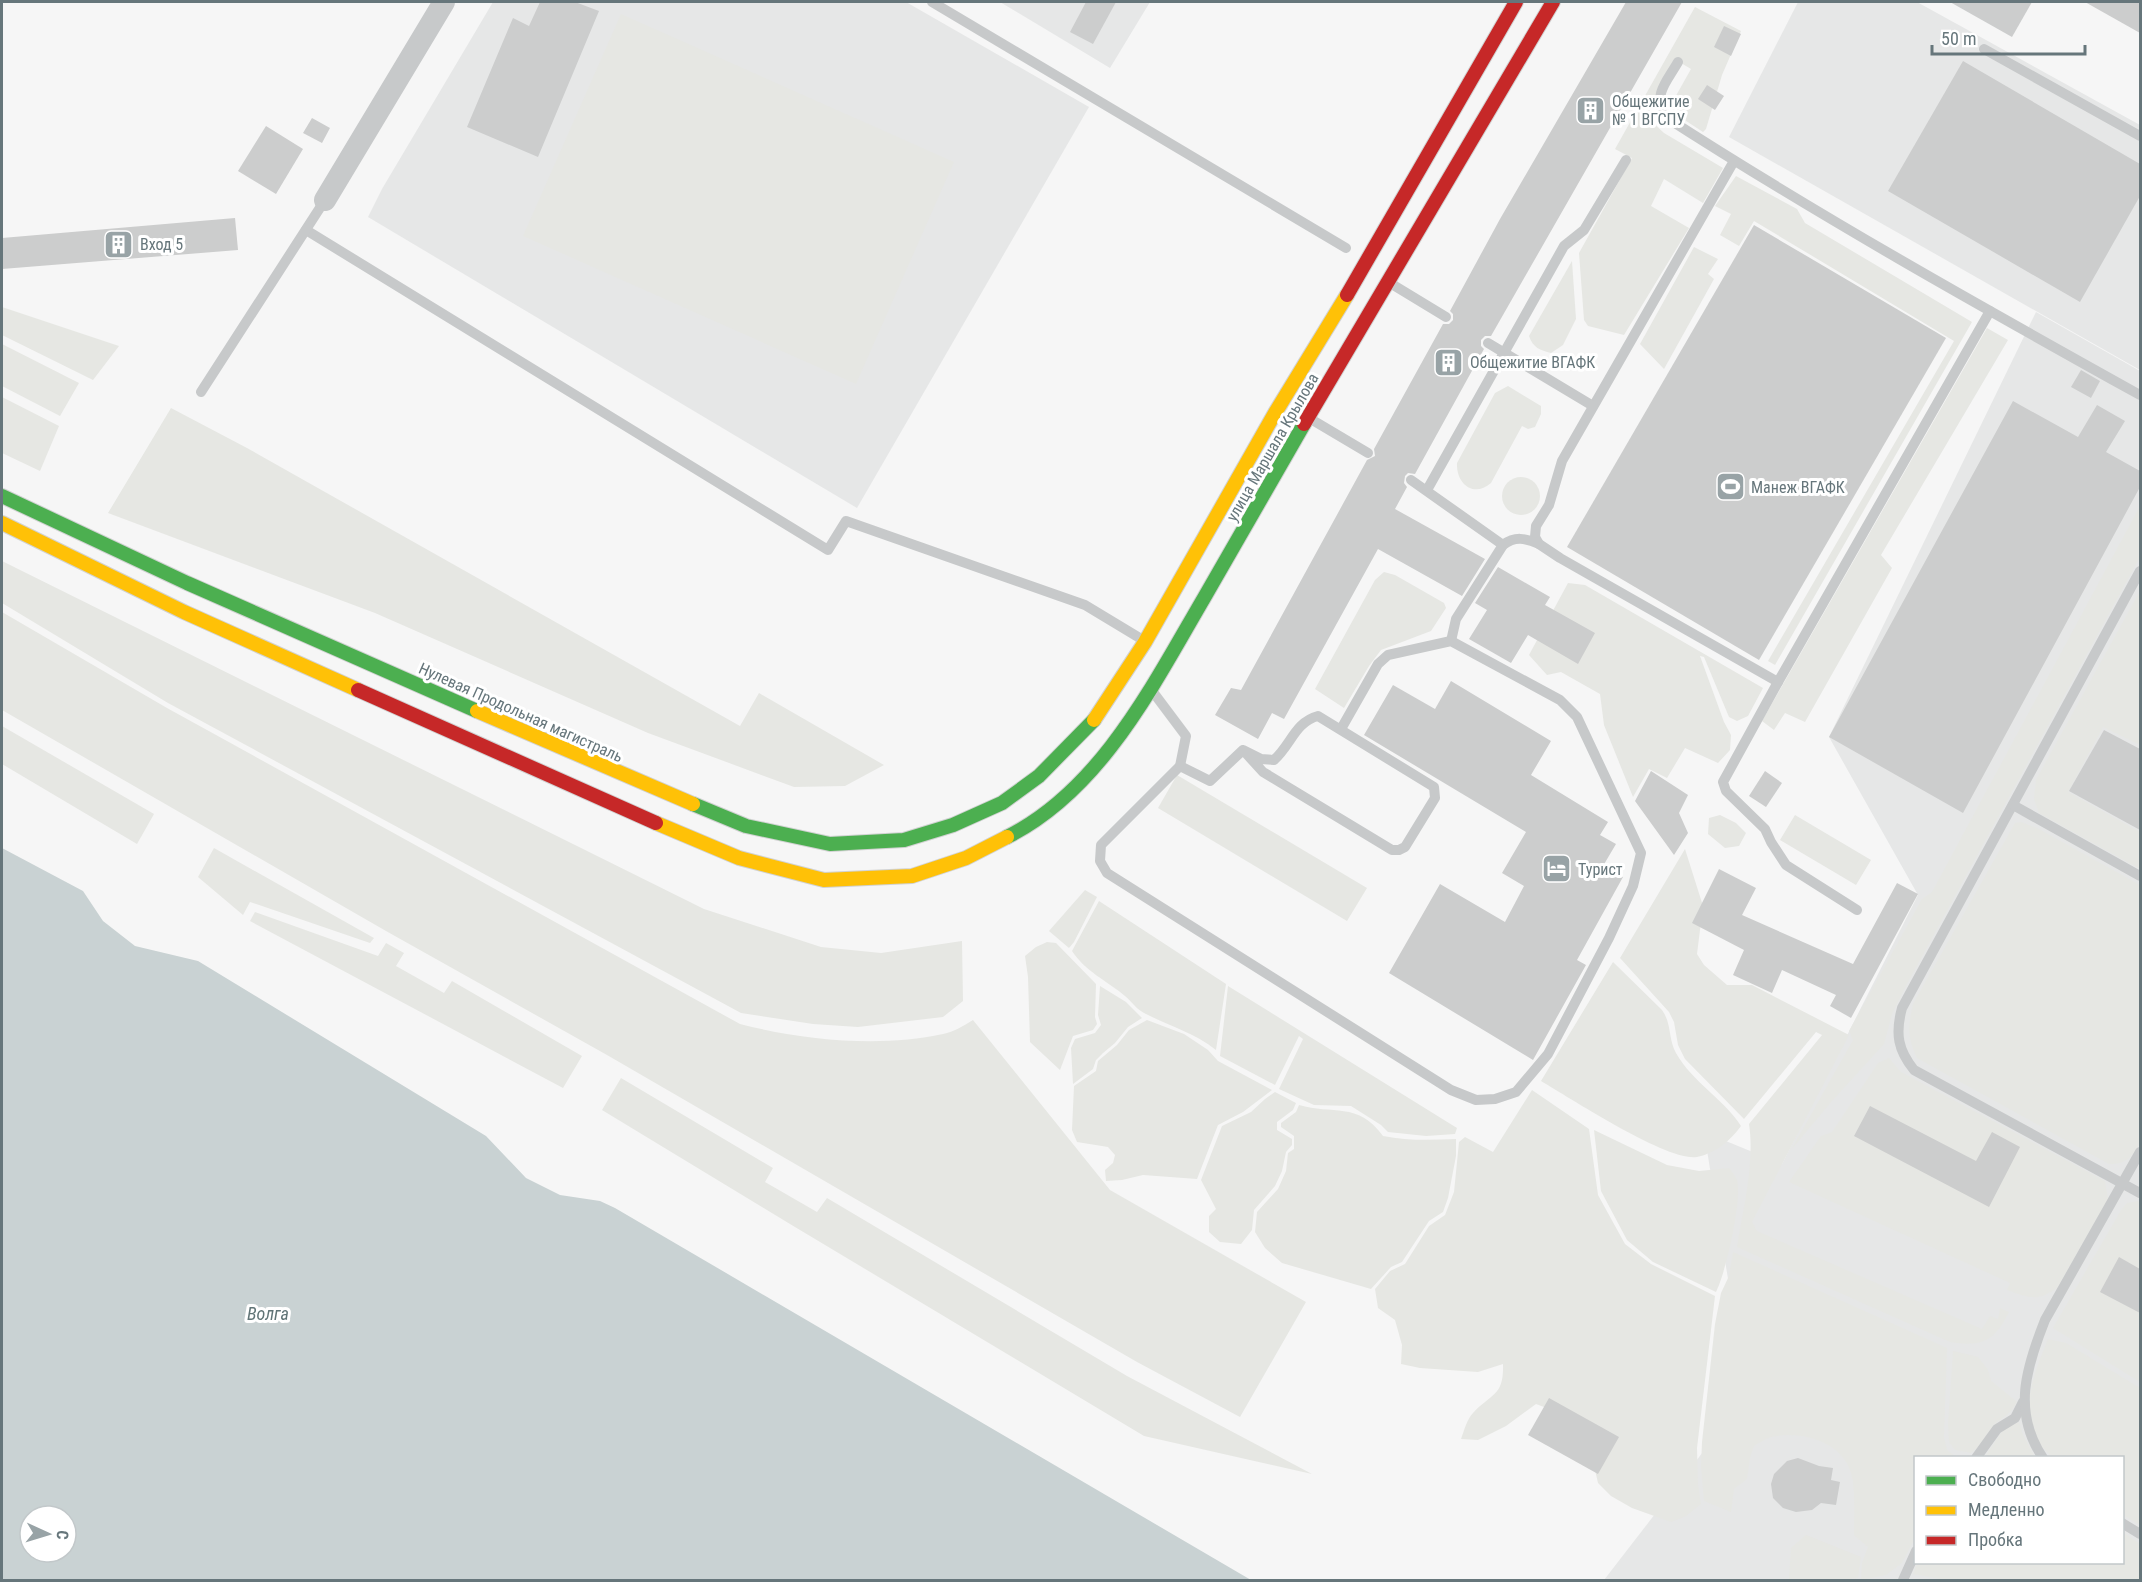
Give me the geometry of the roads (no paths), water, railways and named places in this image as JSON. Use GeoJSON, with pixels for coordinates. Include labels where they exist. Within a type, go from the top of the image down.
{"type":"FeatureCollection","features":[{"type":"Feature","properties":{"kind":"main road","name":"улица Маршала Крылова"},"geometry":{"type":"LineString","coordinates":[[1039,776],[1090,726],[1145,642],[1275,413],[1355,282],[1516,2]]}},
{"type":"Feature","properties":{"kind":"main road","name":"улица Маршала Крылова"},"geometry":{"type":"LineString","coordinates":[[2,523],[184,612],[606,802],[739,858],[824,880],[912,876],[966,858],[1025,828],[1065,798],[1116,740],[1151,689],[1553,2]]}},
{"type":"Feature","properties":{"kind":"main road"},"geometry":{"type":"LineString","coordinates":[[1275,413],[1274,429],[1287,439],[1306,422]]}},
{"type":"Feature","properties":{"kind":"main road","name":"Нулевая Продольная магистраль"},"geometry":{"type":"LineString","coordinates":[[2,496],[187,583],[606,768],[746,826],[830,844],[904,840],[953,825],[1002,803],[1039,776]]}},
{"type":"Feature","properties":{"kind":"street"},"geometry":{"type":"LineString","coordinates":[[325,200],[444,2]]}},
{"type":"Feature","properties":{"kind":"lane"},"geometry":{"type":"LineString","coordinates":[[932,2],[1346,248]]}},
{"type":"Feature","properties":{"kind":"lane"},"geometry":{"type":"LineString","coordinates":[[1984,49],[2140,136]]}},
{"type":"Feature","properties":{"kind":"lane"},"geometry":{"type":"LineString","coordinates":[[1678,62],[1659,96],[1664,116],[1734,160],[1990,311],[2140,395]]}},
{"type":"Feature","properties":{"kind":"lane"},"geometry":{"type":"LineString","coordinates":[[1427,490],[1564,246],[1584,230],[1626,160]]}},
{"type":"Feature","properties":{"kind":"lane"},"geometry":{"type":"LineString","coordinates":[[1539,544],[1535,537],[1536,526],[1550,505],[1562,461],[1734,160]]}},
{"type":"Feature","properties":{"kind":"lane"},"geometry":{"type":"LineString","coordinates":[[201,392],[325,200]]}},
{"type":"Feature","properties":{"kind":"lane"},"geometry":{"type":"LineString","coordinates":[[306,230],[828,550],[846,521],[1086,605],[1145,642]]}},
{"type":"Feature","properties":{"kind":"lane"},"geometry":{"type":"LineString","coordinates":[[1389,282],[1446,317]]}},
{"type":"Feature","properties":{"kind":"lane"},"geometry":{"type":"LineString","coordinates":[[1857,910],[1786,865],[1765,829],[1726,791],[1723,782],[1990,311]]}},
{"type":"Feature","properties":{"kind":"lane"},"geometry":{"type":"LineString","coordinates":[[1488,343],[1593,406]]}},
{"type":"Feature","properties":{"kind":"lane"},"geometry":{"type":"LineString","coordinates":[[1306,422],[1368,453]]}},
{"type":"Feature","properties":{"kind":"lane"},"geometry":{"type":"LineString","coordinates":[[1411,480],[1503,545]]}},
{"type":"Feature","properties":{"kind":"lane"},"geometry":{"type":"LineString","coordinates":[[1450,641],[1456,619],[1503,545],[1517,538],[1539,544],[1778,682]]}},
{"type":"Feature","properties":{"kind":"lane"},"geometry":{"type":"LineString","coordinates":[[2140,571],[1902,1008],[1899,1019],[1899,1043],[1904,1058],[1914,1070],[2140,1193]]}},
{"type":"Feature","properties":{"kind":"lane"},"geometry":{"type":"LineString","coordinates":[[1151,689],[1186,736],[1180,766],[1101,845],[1100,861],[1107,873],[1451,1089],[1476,1100],[1495,1099],[1516,1092],[1548,1054],[1609,938],[1628,896],[1641,853],[1577,717],[1560,700],[1450,641],[1388,655],[1378,664],[1341,729]]}},
{"type":"Feature","properties":{"kind":"lane"},"geometry":{"type":"LineString","coordinates":[[1318,716],[1434,787],[1435,798],[1405,847],[1392,850],[1263,772],[1243,750],[1261,759],[1274,759],[1284,751],[1306,719],[1318,716]]}},
{"type":"Feature","properties":{"kind":"lane"},"geometry":{"type":"LineString","coordinates":[[1180,766],[1210,781],[1243,750]]}},
{"type":"Feature","properties":{"kind":"lane"},"geometry":{"type":"LineString","coordinates":[[2013,805],[2140,876]]}},
{"type":"Feature","properties":{"kind":"lane"},"geometry":{"type":"LineString","coordinates":[[1977,1456],[1997,1429],[2015,1418],[2023,1401],[2027,1377],[2045,1320],[2140,1152]]}},
{"type":"Feature","properties":{"kind":"lane"},"geometry":{"type":"LineString","coordinates":[[2023,1401],[2026,1422],[2042,1456]]}},
{"type":"Feature","properties":{"kind":"lane"},"geometry":{"type":"LineString","coordinates":[[2124,1523],[2140,1534]]}},
{"type":"Feature","properties":{"kind":"lane"},"geometry":{"type":"LineString","coordinates":[[1902,1581],[1914,1555]]}},
{"type":"Feature","properties":{"kind":"water","name":"Волга"},"geometry":{"type":"Polygon","coordinates":[[[2,848],[83,891],[103,921],[135,946],[198,961],[486,1136],[526,1178],[560,1195],[600,1201],[615,1208],[1251,1580],[2,1580],[2,848]]]}},
{"type":"Feature","properties":{"kind":"place","name":"Общежитие № 1 ВГСПУ"},"geometry":{"type":"Point","coordinates":[1591,110]}},
{"type":"Feature","properties":{"kind":"place","name":"Вход 5"},"geometry":{"type":"Point","coordinates":[119,244]}},
{"type":"Feature","properties":{"kind":"place","name":"Общежитие ВГАФК"},"geometry":{"type":"Point","coordinates":[1449,362]}},
{"type":"Feature","properties":{"kind":"place","name":"Манеж ВГАФК"},"geometry":{"type":"Point","coordinates":[1730,487]}},
{"type":"Feature","properties":{"kind":"place","name":"Турист"},"geometry":{"type":"Point","coordinates":[1557,869]}}]}
